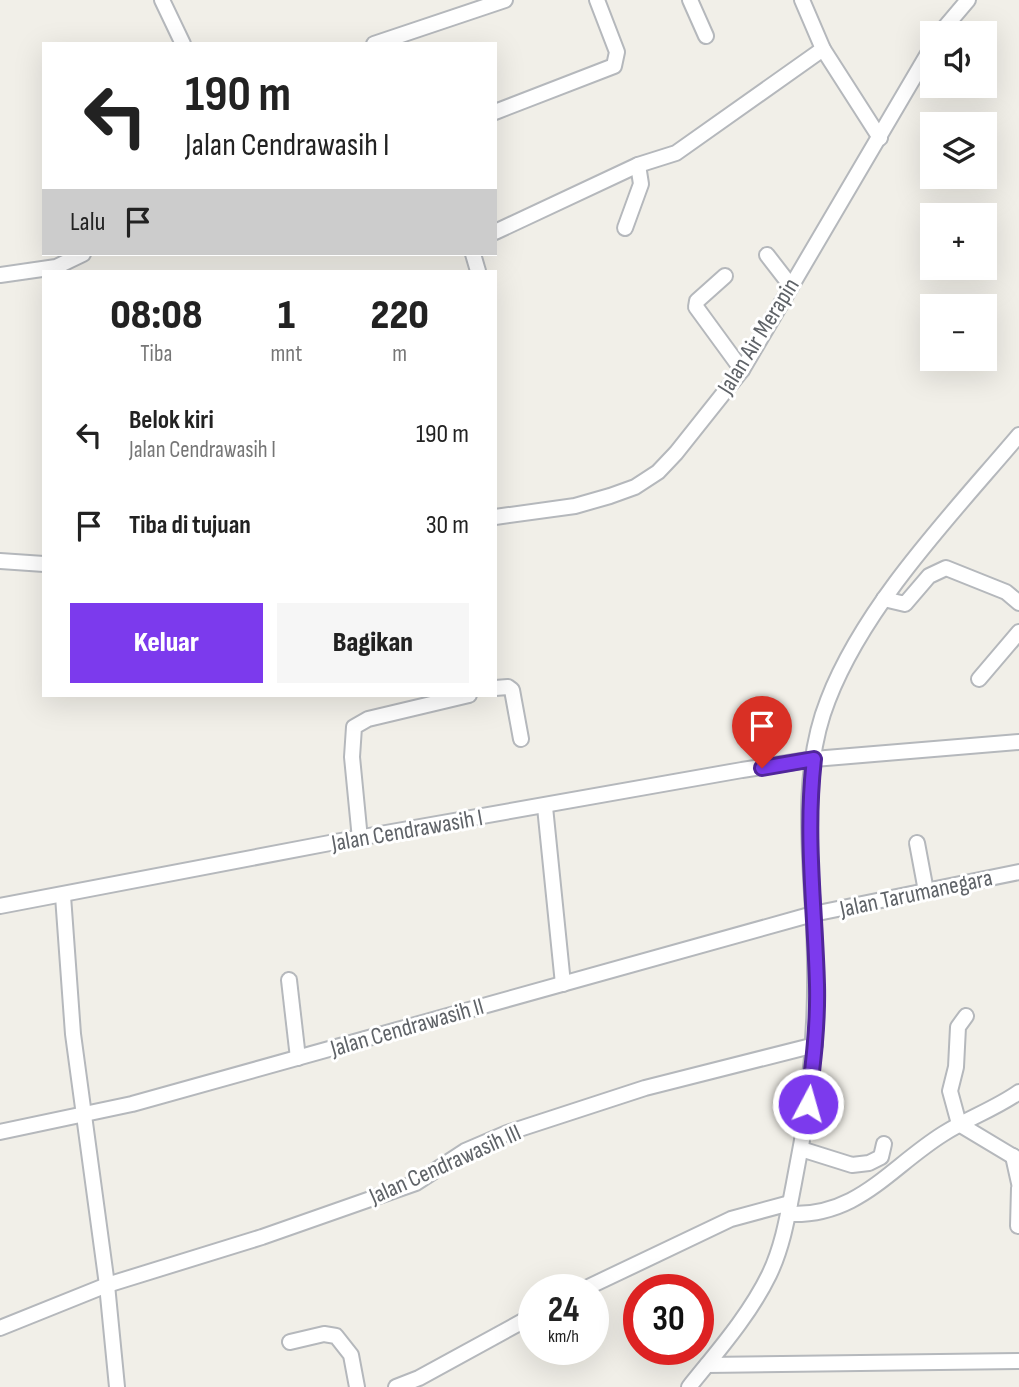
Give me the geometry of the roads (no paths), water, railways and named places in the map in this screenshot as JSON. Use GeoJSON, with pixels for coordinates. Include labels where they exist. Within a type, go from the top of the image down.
{"type":"FeatureCollection","features":[{"type":"Feature","properties":{"kind":"street"},"geometry":{"type":"LineString","coordinates":[[162,0],[182,42]]}},
{"type":"Feature","properties":{"kind":"street"},"geometry":{"type":"LineString","coordinates":[[380,42],[505,0]]}},
{"type":"Feature","properties":{"kind":"street"},"geometry":{"type":"LineString","coordinates":[[497,111],[614,66],[617,52],[597,0]]}},
{"type":"Feature","properties":{"kind":"street"},"geometry":{"type":"LineString","coordinates":[[690,0],[706,36]]}},
{"type":"Feature","properties":{"kind":"street"},"geometry":{"type":"LineString","coordinates":[[802,0],[823,49],[880,138]]}},
{"type":"Feature","properties":{"kind":"street"},"geometry":{"type":"LineString","coordinates":[[950,21],[968,0]]}},
{"type":"Feature","properties":{"kind":"street"},"geometry":{"type":"LineString","coordinates":[[497,231],[638,165],[676,153],[823,49]]}},
{"type":"Feature","properties":{"kind":"street","name":"Jalan Air Merapin"},"geometry":{"type":"LineString","coordinates":[[497,517],[575,506],[635,487],[657,472],[676,453],[742,370],[920,68]]}},
{"type":"Feature","properties":{"kind":"street"},"geometry":{"type":"LineString","coordinates":[[625,228],[641,184],[638,165]]}},
{"type":"Feature","properties":{"kind":"street"},"geometry":{"type":"LineString","coordinates":[[767,255],[791,286]]}},
{"type":"Feature","properties":{"kind":"street"},"geometry":{"type":"LineString","coordinates":[[0,275],[56,267],[79,256]]}},
{"type":"Feature","properties":{"kind":"street"},"geometry":{"type":"LineString","coordinates":[[725,276],[697,301],[696,307],[742,370]]}},
{"type":"Feature","properties":{"kind":"street"},"geometry":{"type":"LineString","coordinates":[[714,1355],[768,1278],[779,1254],[802,1149],[815,1045],[817,987],[808,810],[814,759],[827,702],[852,650],[884,599],[1019,435]]}},
{"type":"Feature","properties":{"kind":"street"},"geometry":{"type":"LineString","coordinates":[[0,561],[42,564]]}},
{"type":"Feature","properties":{"kind":"street"},"geometry":{"type":"LineString","coordinates":[[884,599],[905,604],[929,576],[946,568],[1006,592],[1019,603]]}},
{"type":"Feature","properties":{"kind":"street"},"geometry":{"type":"LineString","coordinates":[[979,680],[1019,632]]}},
{"type":"Feature","properties":{"kind":"street"},"geometry":{"type":"LineString","coordinates":[[497,688],[508,687],[512,690],[521,739]]}},
{"type":"Feature","properties":{"kind":"street"},"geometry":{"type":"LineString","coordinates":[[359,839],[352,757],[354,727],[368,719],[461,697]]}},
{"type":"Feature","properties":{"kind":"street","name":"Jalan Cendrawasih I"},"geometry":{"type":"LineString","coordinates":[[0,906],[359,839],[814,759],[1019,741]]}},
{"type":"Feature","properties":{"kind":"street"},"geometry":{"type":"LineString","coordinates":[[545,807],[563,984]]}},
{"type":"Feature","properties":{"kind":"street"},"geometry":{"type":"LineString","coordinates":[[917,842],[926,891]]}},
{"type":"Feature","properties":{"kind":"street","name":"Jalan Tarumanegara"},"geometry":{"type":"LineString","coordinates":[[813,914],[1019,872]]}},
{"type":"Feature","properties":{"kind":"street"},"geometry":{"type":"LineString","coordinates":[[63,896],[74,1034],[107,1285],[117,1387]]}},
{"type":"Feature","properties":{"kind":"street","name":"Jalan Cendrawasih II"},"geometry":{"type":"LineString","coordinates":[[0,1132],[84,1116],[813,914]]}},
{"type":"Feature","properties":{"kind":"street"},"geometry":{"type":"LineString","coordinates":[[289,980],[298,1058]]}},
{"type":"Feature","properties":{"kind":"street"},"geometry":{"type":"LineString","coordinates":[[966,1016],[958,1027],[956,1067],[950,1091],[959,1124],[1016,1158],[1019,1183]]}},
{"type":"Feature","properties":{"kind":"street","name":"Jalan Cendrawasih III"},"geometry":{"type":"LineString","coordinates":[[0,1328],[107,1285],[262,1237],[416,1183],[466,1152],[507,1133],[645,1088],[815,1045]]}},
{"type":"Feature","properties":{"kind":"street"},"geometry":{"type":"LineString","coordinates":[[609,1277],[731,1219],[789,1208],[823,1212],[859,1198],[959,1124],[1019,1092]]}},
{"type":"Feature","properties":{"kind":"street"},"geometry":{"type":"LineString","coordinates":[[802,1149],[858,1165],[881,1157],[884,1144]]}},
{"type":"Feature","properties":{"kind":"street"},"geometry":{"type":"LineString","coordinates":[[1018,1226],[1019,1188]]}},
{"type":"Feature","properties":{"kind":"street"},"geometry":{"type":"LineString","coordinates":[[396,1387],[419,1378],[518,1324]]}},
{"type":"Feature","properties":{"kind":"street"},"geometry":{"type":"LineString","coordinates":[[290,1342],[324,1334],[336,1336],[351,1355],[357,1387]]}},
{"type":"Feature","properties":{"kind":"street"},"geometry":{"type":"LineString","coordinates":[[714,1365],[1019,1361]]}},
{"type":"Feature","properties":{"kind":"street"},"geometry":{"type":"LineString","coordinates":[[689,1387],[707,1365]]}}]}
